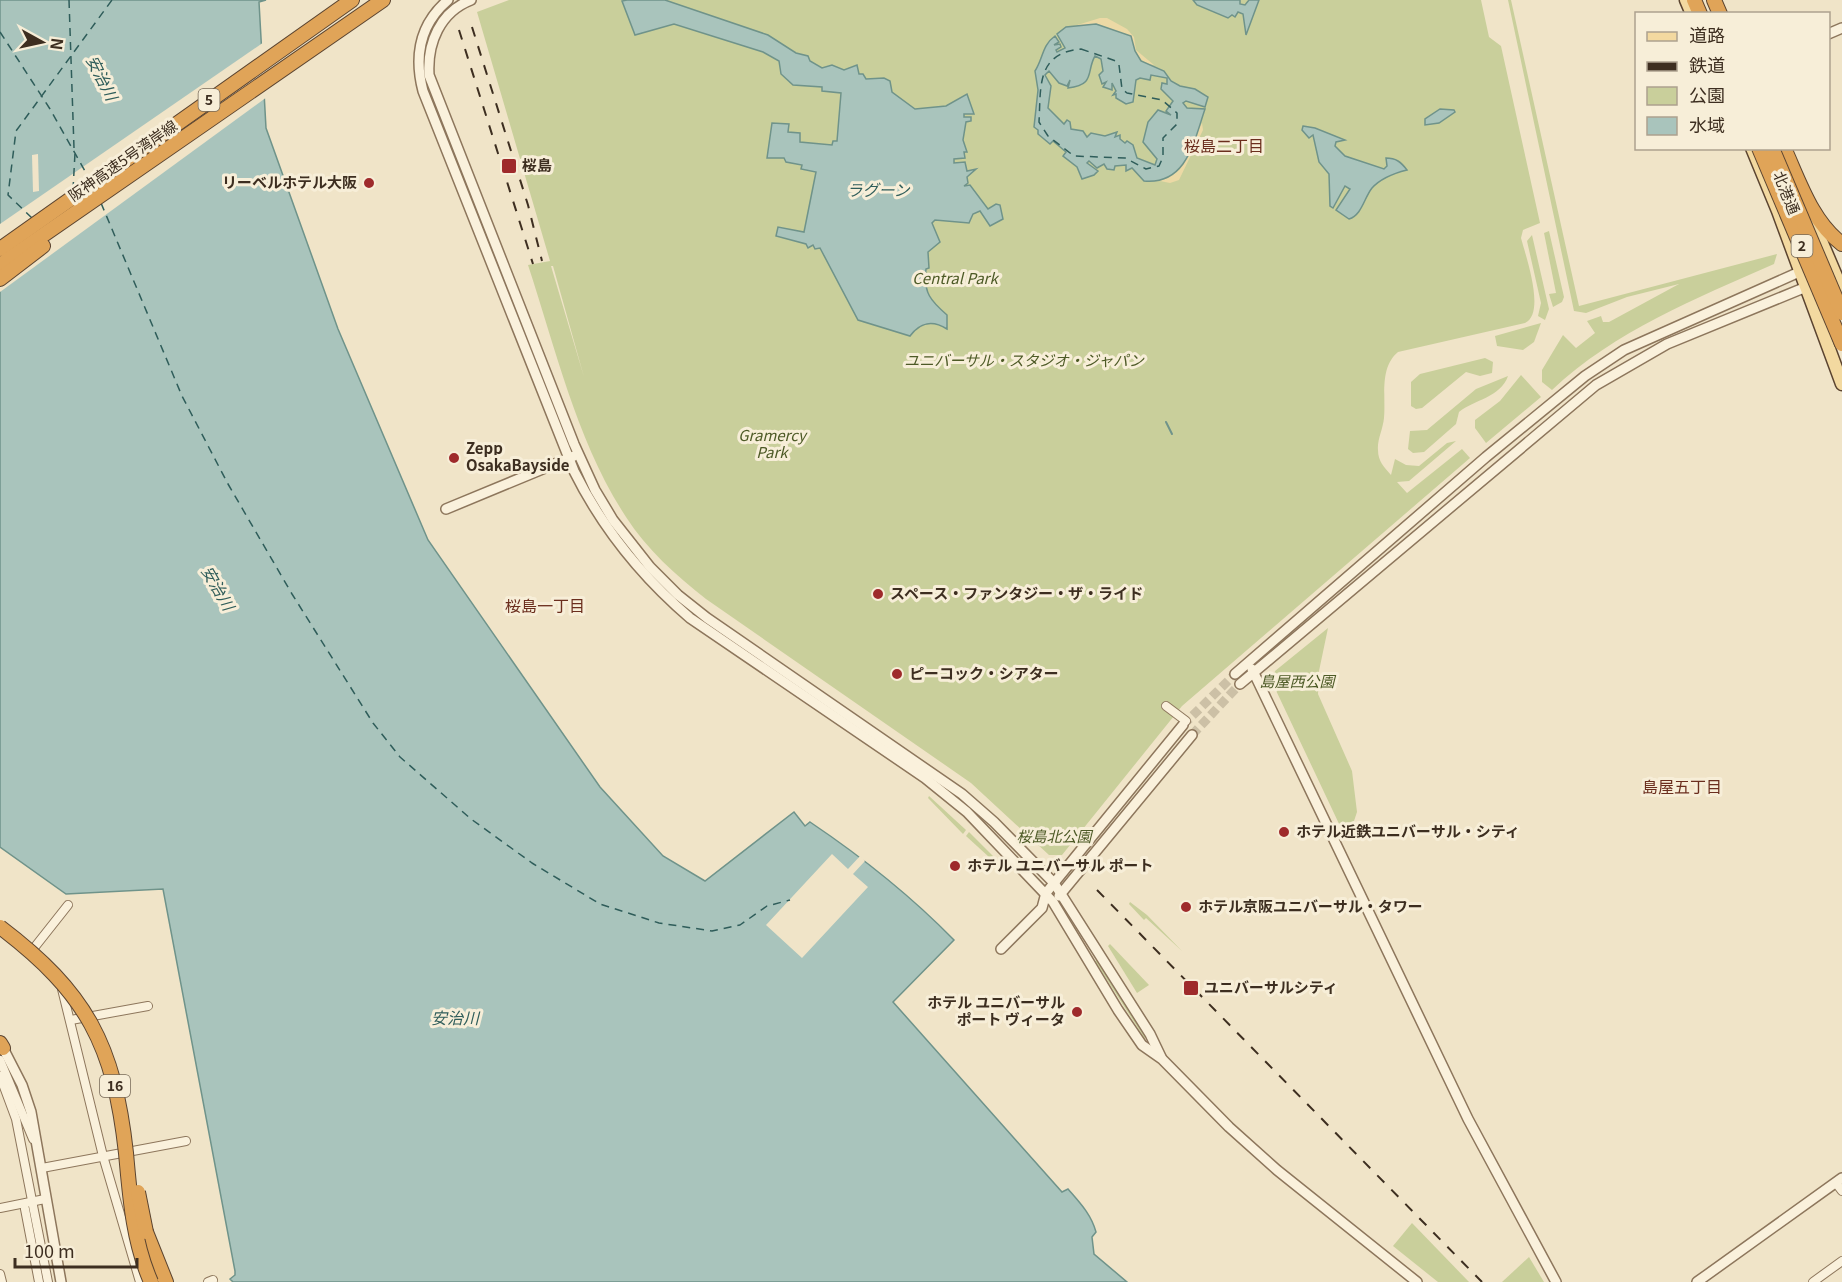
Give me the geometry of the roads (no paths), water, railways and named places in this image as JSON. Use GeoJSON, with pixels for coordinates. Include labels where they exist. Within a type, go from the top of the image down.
{"type":"FeatureCollection","features":[{"type":"Feature","properties":{"kind":"highway","name":"阪神高速5号湾岸線"},"geometry":{"type":"LineString","coordinates":[[0,249],[352,0]]}},
{"type":"Feature","properties":{"kind":"highway","name":"阪神高速5号湾岸線"},"geometry":{"type":"LineString","coordinates":[[0,265],[383,0]]}},
{"type":"Feature","properties":{"kind":"highway","name":"2"},"geometry":{"type":"LineString","coordinates":[[1761,150],[1842,344]]}},
{"type":"Feature","properties":{"kind":"highway","name":"2"},"geometry":{"type":"LineString","coordinates":[[1773,150],[1842,313]]}},
{"type":"Feature","properties":{"kind":"highway","name":"2"},"geometry":{"type":"LineString","coordinates":[[1784,150],[1825,229],[1842,244]]}},
{"type":"Feature","properties":{"kind":"highway"},"geometry":{"type":"LineString","coordinates":[[0,279],[146,165]]}},
{"type":"Feature","properties":{"kind":"highway"},"geometry":{"type":"LineString","coordinates":[[0,243],[67,200]]}},
{"type":"Feature","properties":{"kind":"highway","name":"16"},"geometry":{"type":"LineString","coordinates":[[0,924],[44,962],[63,982],[79,1002],[100,1042],[111,1069],[118,1099],[134,1224],[140,1252],[151,1282]]}},
{"type":"Feature","properties":{"kind":"highway","name":"16"},"geometry":{"type":"LineString","coordinates":[[0,924],[47,958],[67,980],[83,1000],[105,1041],[116,1067],[124,1099],[146,1232],[166,1282]]}},
{"type":"Feature","properties":{"kind":"main road","name":"北港通"},"geometry":{"type":"LineString","coordinates":[[1753,150],[1778,211],[1842,384]]}},
{"type":"Feature","properties":{"kind":"main road","name":"北港通"},"geometry":{"type":"LineString","coordinates":[[1784,150],[1828,257],[1838,270]]}},
{"type":"Feature","properties":{"kind":"main road"},"geometry":{"type":"LineString","coordinates":[[1838,270],[1842,290]]}},
{"type":"Feature","properties":{"kind":"street"},"geometry":{"type":"LineString","coordinates":[[448,0],[427,24],[421,39],[418,64],[420,81],[569,459],[585,494],[625,554],[665,596],[690,618],[925,778],[967,812],[1053,902],[1142,1045],[1162,1059],[1229,1127],[1417,1282]]}},
{"type":"Feature","properties":{"kind":"street"},"geometry":{"type":"LineString","coordinates":[[471,0],[447,16],[435,34],[430,48],[429,75],[579,454],[602,502],[650,567],[678,595],[706,618],[946,782],[994,822],[1054,883],[1150,1034],[1162,1059]]}},
{"type":"Feature","properties":{"kind":"street"},"geometry":{"type":"LineString","coordinates":[[1235,674],[1480,462],[1585,376],[1624,350],[1800,272],[1842,248]]}},
{"type":"Feature","properties":{"kind":"street"},"geometry":{"type":"LineString","coordinates":[[1240,684],[1596,385],[1667,344],[1806,287],[1838,270]]}},
{"type":"Feature","properties":{"kind":"street"},"geometry":{"type":"LineString","coordinates":[[446,509],[579,454]]}},
{"type":"Feature","properties":{"kind":"street"},"geometry":{"type":"LineString","coordinates":[[1247,662],[1254,672],[1468,1119],[1556,1282]]}},
{"type":"Feature","properties":{"kind":"street"},"geometry":{"type":"LineString","coordinates":[[1042,908],[1046,893],[1184,723],[1166,706]]}},
{"type":"Feature","properties":{"kind":"street"},"geometry":{"type":"LineString","coordinates":[[1001,949],[1042,908],[1053,902],[1192,735]]}},
{"type":"Feature","properties":{"kind":"street"},"geometry":{"type":"LineString","coordinates":[[34,948],[68,905]]}},
{"type":"Feature","properties":{"kind":"street"},"geometry":{"type":"LineString","coordinates":[[0,924],[34,948],[52,969],[62,990],[103,1156],[140,1282]]}},
{"type":"Feature","properties":{"kind":"street"},"geometry":{"type":"LineString","coordinates":[[71,1020],[148,1006]]}},
{"type":"Feature","properties":{"kind":"street"},"geometry":{"type":"LineString","coordinates":[[1,1050],[27,1100],[41,1164],[45,1199],[61,1282]]}},
{"type":"Feature","properties":{"kind":"street"},"geometry":{"type":"LineString","coordinates":[[0,1076],[16,1119],[39,1282]]}},
{"type":"Feature","properties":{"kind":"street"},"geometry":{"type":"LineString","coordinates":[[41,1164],[103,1156],[186,1141]]}},
{"type":"Feature","properties":{"kind":"street"},"geometry":{"type":"LineString","coordinates":[[1697,1282],[1839,1180],[1842,1191]]}},
{"type":"Feature","properties":{"kind":"street"},"geometry":{"type":"LineString","coordinates":[[0,1208],[28,1206],[45,1199]]}},
{"type":"Feature","properties":{"kind":"street"},"geometry":{"type":"LineString","coordinates":[[28,1206],[48,1282]]}},
{"type":"Feature","properties":{"kind":"street"},"geometry":{"type":"LineString","coordinates":[[1813,1282],[1842,1261]]}},
{"type":"Feature","properties":{"kind":"street"},"geometry":{"type":"LineString","coordinates":[[0,1274],[2,1282]]}},
{"type":"Feature","properties":{"kind":"water","name":"安治川"},"geometry":{"type":"Polygon","coordinates":[[[0,0],[266,0],[259,2],[266,128],[338,329],[428,540],[600,787],[663,856],[705,881],[794,812],[805,826],[810,822],[885,877],[954,940],[893,1002],[1062,1192],[1068,1189],[1077,1199],[1088,1214],[1096,1232],[1092,1237],[1094,1254],[1127,1282],[233,1282],[230,1279],[235,1275],[235,1271],[163,889],[66,894],[0,847],[0,0]]]}},
{"type":"Feature","properties":{"kind":"water","name":"ラグーン"},"geometry":{"type":"Polygon","coordinates":[[[665,0],[768,35],[796,53],[808,56],[810,61],[822,68],[832,65],[844,70],[857,65],[859,74],[863,74],[866,79],[884,78],[890,81],[892,92],[915,109],[946,106],[967,94],[974,114],[964,114],[964,117],[971,117],[971,121],[966,122],[963,140],[967,152],[964,152],[965,158],[954,159],[954,163],[965,162],[967,171],[976,169],[967,177],[968,183],[964,186],[970,185],[988,209],[996,204],[1000,205],[1003,219],[990,226],[980,211],[973,214],[969,223],[935,220],[932,223],[940,242],[928,252],[929,268],[926,269],[925,277],[929,296],[947,315],[947,329],[937,324],[927,324],[922,325],[910,336],[858,320],[820,248],[815,249],[813,245],[808,248],[806,244],[776,236],[778,227],[804,232],[816,172],[801,169],[802,165],[786,162],[784,158],[767,158],[772,123],[789,124],[788,132],[800,133],[800,142],[832,145],[833,141],[837,141],[841,93],[822,91],[822,87],[793,85],[781,74],[779,61],[763,52],[674,24],[635,35],[622,1],[665,0]]]}},
{"type":"Feature","properties":{"kind":"water"},"geometry":{"type":"Polygon","coordinates":[[[1193,0],[1240,0],[1240,4],[1245,5],[1249,0],[1259,0],[1246,35],[1243,14],[1238,12],[1235,17],[1232,15],[1228,18],[1197,5],[1193,0]]]}},
{"type":"Feature","properties":{"kind":"water"},"geometry":{"type":"Polygon","coordinates":[[[1096,24],[1131,36],[1135,51],[1141,61],[1164,71],[1171,81],[1180,86],[1195,89],[1208,97],[1205,107],[1186,101],[1183,103],[1187,108],[1205,109],[1187,158],[1170,176],[1159,180],[1144,181],[1132,168],[1126,171],[1126,165],[1115,166],[1114,170],[1107,169],[1104,164],[1097,168],[1089,161],[1087,163],[1098,171],[1082,179],[1077,167],[1063,156],[1066,152],[1053,141],[1050,144],[1038,134],[1038,130],[1034,127],[1038,90],[1035,71],[1045,48],[1055,36],[1059,42],[1054,45],[1060,44],[1061,47],[1056,50],[1057,52],[1065,48],[1057,34],[1066,27],[1096,24]],[[1095,56],[1086,81],[1077,86],[1068,88],[1070,80],[1067,86],[1059,83],[1049,71],[1045,75],[1051,86],[1048,108],[1064,124],[1067,120],[1070,122],[1071,129],[1083,131],[1087,137],[1091,133],[1105,136],[1117,132],[1115,137],[1120,135],[1120,139],[1125,143],[1127,141],[1133,145],[1137,158],[1155,165],[1157,159],[1143,142],[1148,122],[1158,110],[1171,115],[1166,111],[1173,101],[1161,89],[1162,83],[1167,84],[1167,78],[1151,75],[1150,80],[1140,78],[1136,80],[1133,102],[1126,104],[1116,98],[1116,94],[1113,95],[1116,91],[1112,83],[1112,90],[1103,87],[1106,82],[1102,84],[1099,75],[1103,71],[1101,59],[1095,56]]]}},
{"type":"Feature","properties":{"kind":"water"},"geometry":{"type":"Polygon","coordinates":[[[1440,109],[1455,112],[1439,123],[1425,125],[1425,119],[1440,109]]]}},
{"type":"Feature","properties":{"kind":"water"},"geometry":{"type":"Polygon","coordinates":[[[1303,126],[1315,128],[1345,140],[1336,142],[1335,146],[1345,156],[1384,169],[1387,166],[1386,158],[1393,159],[1407,170],[1388,176],[1376,184],[1357,214],[1349,219],[1336,210],[1350,189],[1345,186],[1333,208],[1330,206],[1329,174],[1319,162],[1313,135],[1309,138],[1302,130],[1303,126]]]}},
{"type":"Feature","properties":{"kind":"waterway"},"geometry":{"type":"LineString","coordinates":[[1166,422],[1172,434]]}},
{"type":"Feature","properties":{"kind":"tunnel"},"geometry":{"type":"LineString","coordinates":[[1183,725],[1235,674]]}},
{"type":"Feature","properties":{"kind":"tunnel"},"geometry":{"type":"LineString","coordinates":[[1192,735],[1240,684]]}},
{"type":"Feature","properties":{"kind":"railway"},"geometry":{"type":"LineString","coordinates":[[472,27],[528,205],[542,261]]}},
{"type":"Feature","properties":{"kind":"railway"},"geometry":{"type":"LineString","coordinates":[[459,30],[533,264]]}},
{"type":"Feature","properties":{"kind":"railway"},"geometry":{"type":"LineString","coordinates":[[1097,890],[1482,1282]]}},
{"type":"Feature","properties":{"kind":"place","name":"桜島"},"geometry":{"type":"Point","coordinates":[509,166]}},
{"type":"Feature","properties":{"kind":"place","name":"リーベルホテル大阪"},"geometry":{"type":"Point","coordinates":[369,183]}},
{"type":"Feature","properties":{"kind":"place","name":"Zepp OsakaBayside"},"geometry":{"type":"Point","coordinates":[454,458]}},
{"type":"Feature","properties":{"kind":"place","name":"スペース・ファンタジー・ザ・ライド"},"geometry":{"type":"Point","coordinates":[878,594]}},
{"type":"Feature","properties":{"kind":"place","name":"ピーコック・シアター"},"geometry":{"type":"Point","coordinates":[897,674]}},
{"type":"Feature","properties":{"kind":"place","name":"ホテル近鉄ユニバーサル・シティ"},"geometry":{"type":"Point","coordinates":[1284,832]}},
{"type":"Feature","properties":{"kind":"place","name":"ホテル ユニバーサル ポート"},"geometry":{"type":"Point","coordinates":[955,866]}},
{"type":"Feature","properties":{"kind":"place","name":"ホテル京阪ユニバーサル・タワー"},"geometry":{"type":"Point","coordinates":[1186,907]}},
{"type":"Feature","properties":{"kind":"place","name":"ユニバーサルシティ"},"geometry":{"type":"Point","coordinates":[1191,988]}},
{"type":"Feature","properties":{"kind":"place","name":"ホテル ユニバーサル ポート ヴィータ"},"geometry":{"type":"Point","coordinates":[1077,1012]}},
{"type":"Feature","properties":{"kind":"district","name":"桜島二丁目"},"geometry":{"type":"Point","coordinates":[1224,146]}},
{"type":"Feature","properties":{"kind":"district","name":"桜島一丁目"},"geometry":{"type":"Point","coordinates":[545,606]}},
{"type":"Feature","properties":{"kind":"district","name":"島屋五丁目"},"geometry":{"type":"Point","coordinates":[1682,787]}},
{"type":"Feature","properties":{"kind":"park label","name":"Central Park"},"geometry":{"type":"Point","coordinates":[955,279]}},
{"type":"Feature","properties":{"kind":"park label","name":"ユニバーサル・スタジオ・ジャパン"},"geometry":{"type":"Point","coordinates":[1024,361]}},
{"type":"Feature","properties":{"kind":"park label","name":"Gramercy Park"},"geometry":{"type":"Point","coordinates":[772,444]}},
{"type":"Feature","properties":{"kind":"park label","name":"島屋西公園"},"geometry":{"type":"Point","coordinates":[1297,682]}},
{"type":"Feature","properties":{"kind":"park label","name":"桜島北公園"},"geometry":{"type":"Point","coordinates":[1054,837]}}]}
